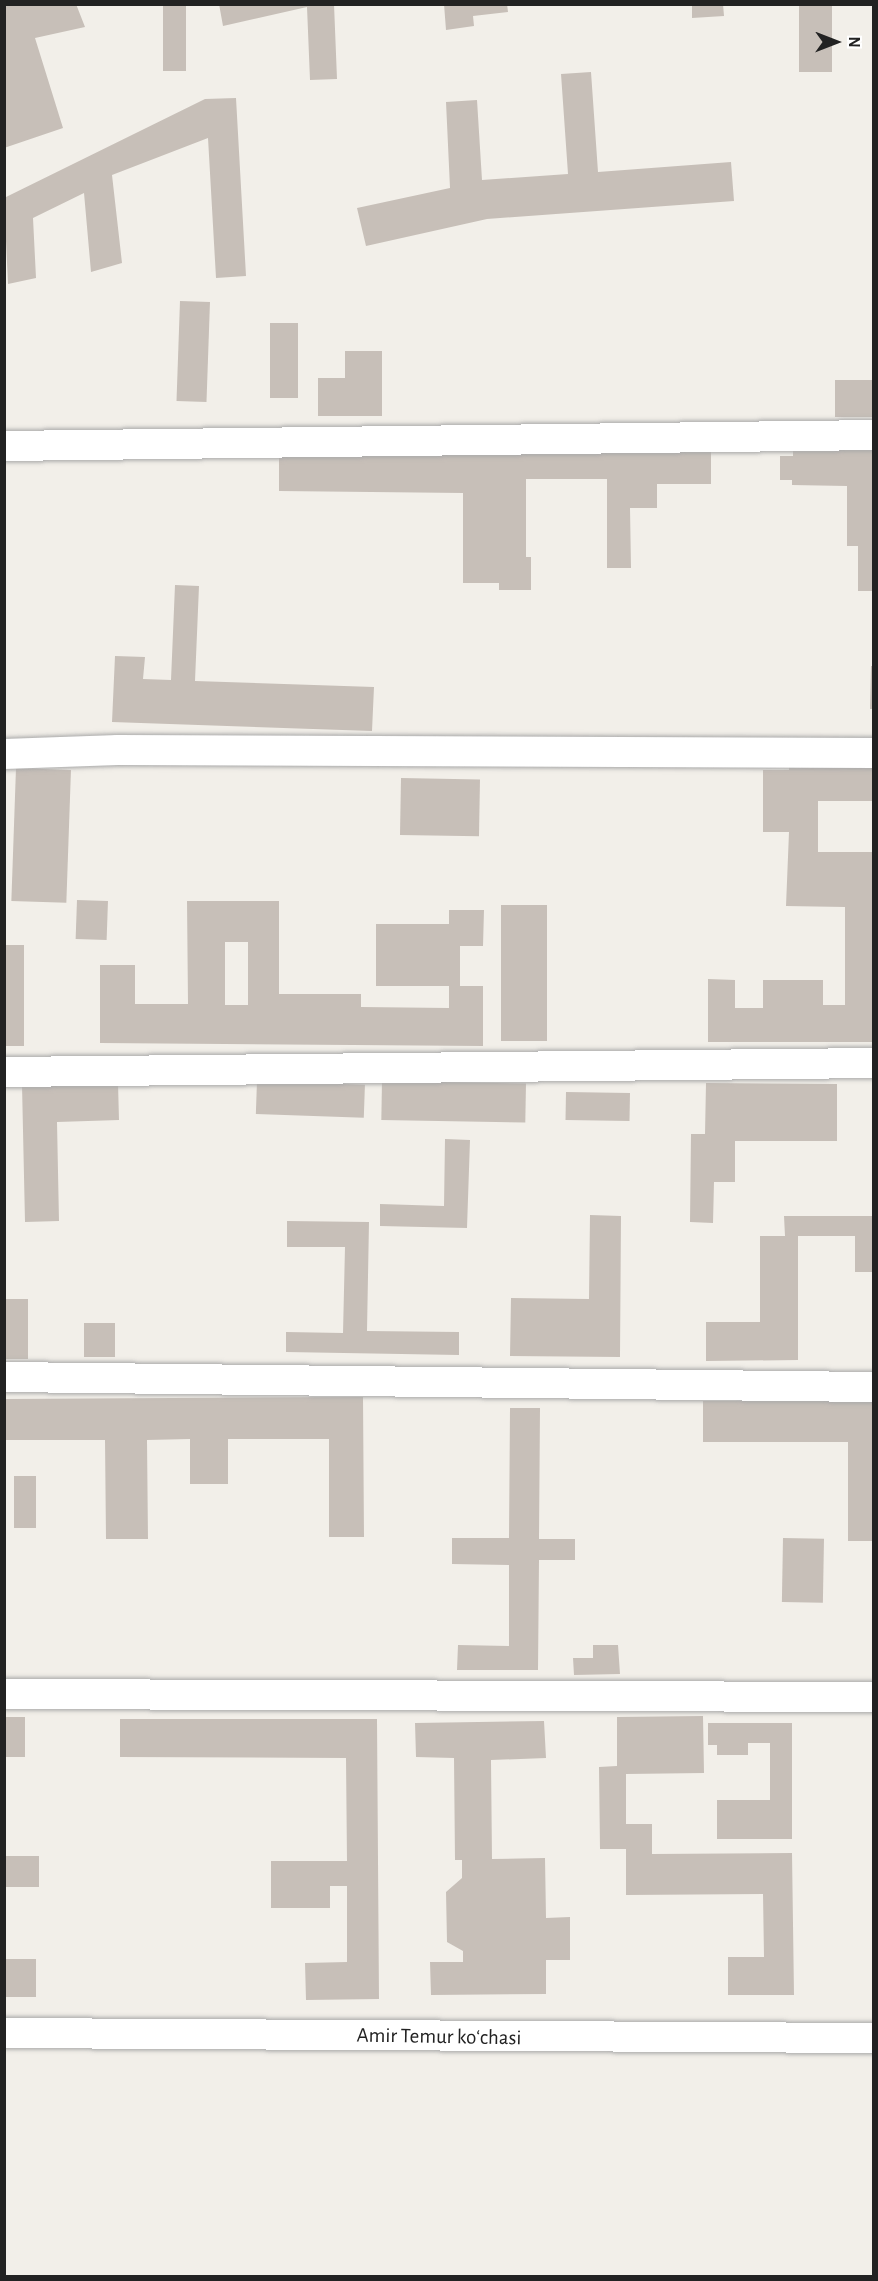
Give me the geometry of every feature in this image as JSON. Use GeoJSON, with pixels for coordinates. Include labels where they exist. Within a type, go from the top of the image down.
{"type":"FeatureCollection","features":[{"type":"Feature","properties":{"kind":"street"},"geometry":{"type":"LineString","coordinates":[[4,446],[873,435]]}},
{"type":"Feature","properties":{"kind":"street"},"geometry":{"type":"LineString","coordinates":[[4,754],[118,750],[873,753]]}},
{"type":"Feature","properties":{"kind":"street"},"geometry":{"type":"LineString","coordinates":[[4,1072],[873,1063]]}},
{"type":"Feature","properties":{"kind":"street"},"geometry":{"type":"LineString","coordinates":[[4,1377],[873,1387]]}},
{"type":"Feature","properties":{"kind":"street"},"geometry":{"type":"LineString","coordinates":[[4,1694],[873,1697]]}},
{"type":"Feature","properties":{"kind":"street","name":"Amir Temur koʻchasi"},"geometry":{"type":"LineString","coordinates":[[4,2033],[873,2038]]}},
{"type":"Feature","properties":{"kind":"building"},"geometry":{"type":"Polygon","coordinates":[[[76,4],[85,27],[35,38],[63,128],[4,148],[4,6],[76,4]]]}},
{"type":"Feature","properties":{"kind":"building"},"geometry":{"type":"Polygon","coordinates":[[[163,4],[186,4],[186,71],[163,71],[163,4]]]}},
{"type":"Feature","properties":{"kind":"building"},"geometry":{"type":"Polygon","coordinates":[[[219,4],[334,4],[337,79],[310,80],[307,7],[223,26],[219,4]]]}},
{"type":"Feature","properties":{"kind":"building"},"geometry":{"type":"Polygon","coordinates":[[[444,4],[507,4],[508,12],[473,16],[474,26],[446,30],[444,4]]]}},
{"type":"Feature","properties":{"kind":"building"},"geometry":{"type":"Polygon","coordinates":[[[692,4],[723,4],[724,16],[692,18],[692,4]]]}},
{"type":"Feature","properties":{"kind":"building"},"geometry":{"type":"Polygon","coordinates":[[[799,4],[832,4],[832,72],[799,72],[799,4]]]}},
{"type":"Feature","properties":{"kind":"building"},"geometry":{"type":"Polygon","coordinates":[[[591,72],[598,172],[731,162],[734,201],[487,219],[366,246],[357,208],[450,188],[446,102],[477,100],[482,180],[568,174],[561,74],[591,72]]]}},
{"type":"Feature","properties":{"kind":"building"},"geometry":{"type":"Polygon","coordinates":[[[236,98],[246,276],[216,278],[208,138],[112,175],[122,263],[91,272],[84,193],[33,218],[36,278],[8,284],[4,198],[205,99],[236,98]]]}},
{"type":"Feature","properties":{"kind":"building"},"geometry":{"type":"Polygon","coordinates":[[[180,301],[210,302],[206,402],[177,401],[180,301]]]}},
{"type":"Feature","properties":{"kind":"building"},"geometry":{"type":"Polygon","coordinates":[[[270,323],[298,323],[298,398],[270,398],[270,323]]]}},
{"type":"Feature","properties":{"kind":"building"},"geometry":{"type":"Polygon","coordinates":[[[345,351],[382,351],[382,416],[318,416],[318,378],[345,378],[345,351]]]}},
{"type":"Feature","properties":{"kind":"building"},"geometry":{"type":"Polygon","coordinates":[[[835,380],[874,380],[874,417],[835,417],[835,380]]]}},
{"type":"Feature","properties":{"kind":"building"},"geometry":{"type":"Polygon","coordinates":[[[793,446],[874,447],[874,591],[858,591],[858,546],[847,546],[847,486],[792,485],[792,480],[780,480],[780,456],[793,456],[793,446]]]}},
{"type":"Feature","properties":{"kind":"building"},"geometry":{"type":"Polygon","coordinates":[[[279,451],[711,451],[711,484],[657,484],[657,508],[630,508],[631,568],[607,568],[607,479],[526,479],[526,557],[531,557],[531,590],[499,590],[499,583],[463,583],[463,493],[279,491],[279,451]]]}},
{"type":"Feature","properties":{"kind":"building"},"geometry":{"type":"Polygon","coordinates":[[[175,585],[199,586],[195,681],[374,687],[372,731],[112,722],[115,656],[145,657],[143,679],[171,680],[175,585]]]}},
{"type":"Feature","properties":{"kind":"building"},"geometry":{"type":"Polygon","coordinates":[[[871,666],[874,666],[874,709],[870,709],[871,666]]]}},
{"type":"Feature","properties":{"kind":"building"},"geometry":{"type":"Polygon","coordinates":[[[789,765],[874,765],[874,801],[818,801],[818,852],[874,852],[874,1042],[708,1042],[708,979],[735,980],[735,1008],[763,1008],[763,980],[823,980],[823,1005],[845,1005],[845,907],[786,906],[789,832],[763,832],[763,770],[789,770],[789,765]]]}},
{"type":"Feature","properties":{"kind":"building"},"geometry":{"type":"Polygon","coordinates":[[[16,768],[71,770],[66,903],[11,901],[16,768]]]}},
{"type":"Feature","properties":{"kind":"building"},"geometry":{"type":"Polygon","coordinates":[[[401,778],[480,779],[479,836],[400,835],[401,778]]]}},
{"type":"Feature","properties":{"kind":"building"},"geometry":{"type":"Polygon","coordinates":[[[77,900],[108,901],[107,940],[76,939],[77,900]]]}},
{"type":"Feature","properties":{"kind":"building"},"geometry":{"type":"Polygon","coordinates":[[[187,901],[279,901],[279,994],[361,994],[361,1007],[449,1008],[449,986],[376,986],[376,924],[449,924],[449,910],[484,910],[483,946],[460,946],[460,986],[483,986],[483,1046],[100,1043],[100,965],[135,965],[135,1004],[188,1004],[187,901]],[[225,942],[225,1005],[248,1005],[248,942],[225,942]]]}},
{"type":"Feature","properties":{"kind":"building"},"geometry":{"type":"Polygon","coordinates":[[[501,905],[547,905],[547,1041],[501,1041],[501,905]]]}},
{"type":"Feature","properties":{"kind":"building"},"geometry":{"type":"Polygon","coordinates":[[[4,945],[24,945],[24,1046],[4,1046],[4,945]]]}},
{"type":"Feature","properties":{"kind":"building"},"geometry":{"type":"Polygon","coordinates":[[[257,1081],[365,1085],[364,1118],[256,1114],[257,1081]]]}},
{"type":"Feature","properties":{"kind":"building"},"geometry":{"type":"Polygon","coordinates":[[[382,1081],[526,1084],[525,1123],[381,1120],[382,1081]]]}},
{"type":"Feature","properties":{"kind":"building"},"geometry":{"type":"Polygon","coordinates":[[[118,1083],[119,1120],[57,1122],[59,1221],[25,1222],[22,1085],[118,1083]]]}},
{"type":"Feature","properties":{"kind":"building"},"geometry":{"type":"Polygon","coordinates":[[[706,1083],[837,1084],[837,1141],[735,1141],[735,1182],[714,1182],[713,1223],[690,1222],[691,1134],[705,1134],[706,1083]]]}},
{"type":"Feature","properties":{"kind":"building"},"geometry":{"type":"Polygon","coordinates":[[[566,1092],[630,1093],[630,1121],[566,1120],[566,1092]]]}},
{"type":"Feature","properties":{"kind":"building"},"geometry":{"type":"Polygon","coordinates":[[[445,1139],[470,1140],[467,1228],[380,1226],[380,1204],[444,1206],[445,1139]]]}},
{"type":"Feature","properties":{"kind":"building"},"geometry":{"type":"Polygon","coordinates":[[[590,1215],[621,1216],[620,1357],[510,1356],[511,1298],[589,1299],[590,1215]]]}},
{"type":"Feature","properties":{"kind":"building"},"geometry":{"type":"Polygon","coordinates":[[[784,1216],[872,1216],[872,1272],[855,1272],[855,1236],[798,1236],[798,1360],[706,1361],[706,1322],[760,1322],[760,1236],[785,1236],[784,1216]]]}},
{"type":"Feature","properties":{"kind":"building"},"geometry":{"type":"Polygon","coordinates":[[[287,1221],[369,1222],[367,1331],[459,1332],[459,1355],[286,1352],[286,1332],[343,1333],[345,1247],[287,1247],[287,1221]]]}},
{"type":"Feature","properties":{"kind":"building"},"geometry":{"type":"Polygon","coordinates":[[[4,1299],[28,1299],[28,1359],[4,1359],[4,1299]]]}},
{"type":"Feature","properties":{"kind":"building"},"geometry":{"type":"Polygon","coordinates":[[[84,1323],[115,1323],[115,1357],[84,1357],[84,1323]]]}},
{"type":"Feature","properties":{"kind":"building"},"geometry":{"type":"Polygon","coordinates":[[[363,1397],[364,1537],[329,1537],[329,1439],[228,1439],[228,1484],[190,1484],[190,1439],[147,1440],[148,1539],[106,1539],[105,1440],[4,1440],[4,1399],[363,1397]]]}},
{"type":"Feature","properties":{"kind":"building"},"geometry":{"type":"Polygon","coordinates":[[[703,1401],[874,1401],[874,1541],[848,1541],[848,1442],[703,1442],[703,1401]]]}},
{"type":"Feature","properties":{"kind":"building"},"geometry":{"type":"Polygon","coordinates":[[[510,1408],[540,1408],[539,1539],[575,1539],[575,1560],[539,1560],[538,1670],[457,1670],[458,1645],[509,1646],[509,1565],[452,1564],[452,1538],[509,1538],[510,1408]]]}},
{"type":"Feature","properties":{"kind":"building"},"geometry":{"type":"Polygon","coordinates":[[[14,1476],[36,1476],[36,1528],[14,1528],[14,1476]]]}},
{"type":"Feature","properties":{"kind":"building"},"geometry":{"type":"Polygon","coordinates":[[[783,1538],[824,1539],[823,1603],[782,1602],[783,1538]]]}},
{"type":"Feature","properties":{"kind":"building"},"geometry":{"type":"Polygon","coordinates":[[[593,1645],[618,1645],[620,1674],[574,1675],[573,1658],[593,1658],[593,1645]]]}},
{"type":"Feature","properties":{"kind":"building"},"geometry":{"type":"Polygon","coordinates":[[[703,1716],[704,1773],[626,1774],[626,1824],[652,1824],[652,1854],[792,1853],[794,1995],[728,1995],[728,1957],[764,1957],[763,1894],[626,1895],[626,1849],[600,1849],[599,1767],[617,1766],[617,1717],[703,1716]]]}},
{"type":"Feature","properties":{"kind":"building"},"geometry":{"type":"Polygon","coordinates":[[[5,1717],[25,1717],[25,1757],[5,1757],[5,1717]]]}},
{"type":"Feature","properties":{"kind":"building"},"geometry":{"type":"Polygon","coordinates":[[[120,1719],[377,1719],[379,1999],[306,2000],[305,1963],[347,1962],[347,1886],[330,1886],[330,1908],[271,1908],[271,1861],[347,1861],[346,1758],[120,1757],[120,1719]]]}},
{"type":"Feature","properties":{"kind":"building"},"geometry":{"type":"Polygon","coordinates":[[[544,1721],[546,1758],[491,1760],[492,1859],[545,1858],[546,1918],[570,1917],[570,1960],[546,1960],[546,1994],[431,1995],[430,1962],[463,1962],[463,1951],[447,1942],[446,1892],[462,1878],[462,1860],[455,1860],[454,1758],[416,1757],[415,1723],[544,1721]]]}},
{"type":"Feature","properties":{"kind":"building"},"geometry":{"type":"Polygon","coordinates":[[[708,1723],[792,1723],[792,1839],[717,1839],[717,1800],[770,1800],[770,1743],[748,1743],[748,1755],[717,1755],[717,1745],[708,1745],[708,1723]]]}},
{"type":"Feature","properties":{"kind":"building"},"geometry":{"type":"Polygon","coordinates":[[[4,1856],[39,1856],[39,1887],[4,1887],[4,1856]]]}},
{"type":"Feature","properties":{"kind":"building"},"geometry":{"type":"Polygon","coordinates":[[[4,1959],[36,1959],[36,1997],[4,1997],[4,1959]]]}}]}
